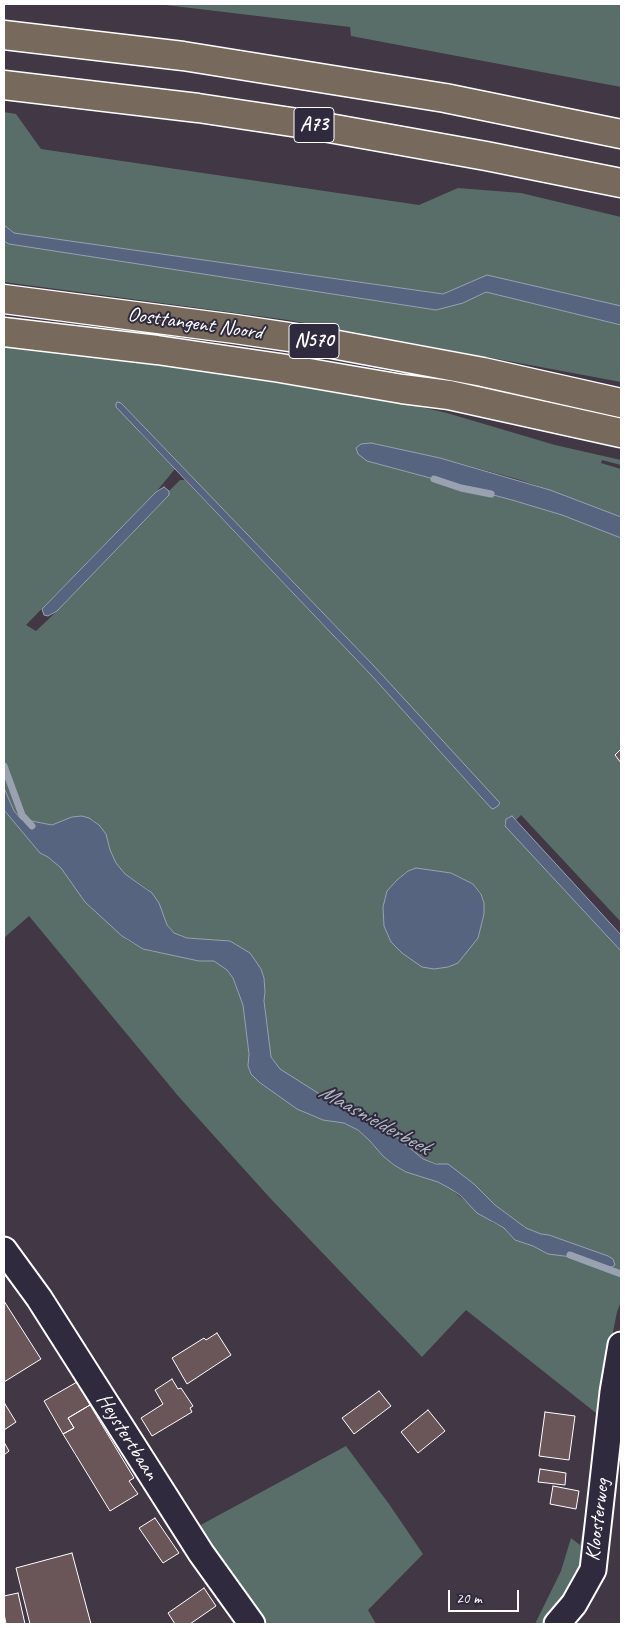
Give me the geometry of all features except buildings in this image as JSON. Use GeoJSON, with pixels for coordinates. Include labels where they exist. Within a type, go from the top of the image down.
{"type":"FeatureCollection","features":[{"type":"Feature","properties":{"kind":"main road","name":"A73"},"geometry":{"type":"LineString","coordinates":[[4,35],[183,56],[426,95],[621,134]]}},
{"type":"Feature","properties":{"kind":"main road","name":"A73"},"geometry":{"type":"LineString","coordinates":[[4,85],[198,108],[318,126],[486,156],[621,183]]}},
{"type":"Feature","properties":{"kind":"main road","name":"Oosttangent Noord"},"geometry":{"type":"LineString","coordinates":[[4,300],[316,341],[482,372],[621,403]]}},
{"type":"Feature","properties":{"kind":"main road","name":"Oosttangent Noord"},"geometry":{"type":"LineString","coordinates":[[4,332],[157,350],[449,395],[621,433]]}},
{"type":"Feature","properties":{"kind":"street","name":"Heystertbaan"},"geometry":{"type":"LineString","coordinates":[[4,1250],[39,1298],[201,1552],[252,1624]]}},
{"type":"Feature","properties":{"kind":"street","name":"Kloosterweg"},"geometry":{"type":"LineString","coordinates":[[557,1624],[574,1604],[593,1570],[613,1392],[621,1345]]}},
{"type":"Feature","properties":{"kind":"green space"},"geometry":{"type":"Polygon","coordinates":[[[157,4],[621,4],[621,87],[351,36],[350,27],[157,4]]]}},
{"type":"Feature","properties":{"kind":"green space"},"geometry":{"type":"Polygon","coordinates":[[[4,112],[16,114],[41,149],[419,205],[458,188],[521,193],[621,217],[621,306],[487,275],[444,294],[14,233],[4,225],[4,112]]]}},
{"type":"Feature","properties":{"kind":"green space"},"geometry":{"type":"Polygon","coordinates":[[[4,241],[9,244],[436,310],[463,303],[486,292],[621,325],[621,382],[288,320],[4,282],[4,241]]]}},
{"type":"Feature","properties":{"kind":"green space"},"geometry":{"type":"Polygon","coordinates":[[[4,345],[199,370],[368,398],[369,395],[447,413],[555,445],[621,460],[621,465],[602,460],[601,463],[621,469],[621,517],[517,479],[440,458],[371,443],[367,461],[562,515],[621,538],[621,749],[615,755],[621,763],[621,922],[521,815],[516,820],[512,816],[504,824],[621,951],[621,1301],[607,1362],[585,1550],[577,1574],[552,1624],[535,1624],[561,1571],[571,1538],[580,1545],[586,1513],[596,1413],[466,1310],[422,1357],[270,1198],[179,1097],[29,916],[4,938],[4,810],[40,853],[61,868],[85,902],[127,940],[143,949],[155,952],[199,961],[214,961],[227,970],[233,978],[243,1005],[249,1055],[248,1066],[251,1074],[259,1082],[297,1109],[323,1120],[344,1123],[358,1130],[394,1165],[406,1172],[438,1182],[449,1188],[493,1223],[504,1228],[515,1240],[533,1246],[548,1254],[580,1258],[605,1267],[615,1265],[613,1259],[526,1228],[495,1205],[474,1184],[439,1164],[423,1159],[371,1119],[329,1100],[279,1069],[271,1057],[264,1000],[264,978],[261,969],[250,953],[230,941],[187,938],[174,933],[167,925],[149,890],[125,874],[116,863],[107,837],[99,825],[93,820],[82,816],[72,817],[52,825],[21,819],[14,811],[4,788],[4,345]],[[120,402],[141,434],[175,469],[156,492],[26,625],[36,631],[169,495],[169,491],[180,480],[185,480],[372,676],[491,808],[373,665],[120,402]],[[416,868],[408,871],[397,880],[384,926],[391,942],[402,953],[478,938],[484,914],[484,903],[481,893],[473,884],[451,873],[416,868]]]}},
{"type":"Feature","properties":{"kind":"green space"},"geometry":{"type":"Polygon","coordinates":[[[346,1446],[423,1554],[368,1610],[376,1624],[260,1624],[197,1527],[346,1446]]]}},
{"type":"Feature","properties":{"kind":"water"},"geometry":{"type":"Polygon","coordinates":[[[4,225],[14,233],[443,294],[487,275],[621,306],[621,325],[486,292],[463,303],[436,310],[9,244],[4,241],[4,225]]]}},
{"type":"Feature","properties":{"kind":"water"},"geometry":{"type":"Polygon","coordinates":[[[118,402],[373,665],[500,803],[498,806],[493,809],[491,808],[372,676],[116,407],[118,402]]]}},
{"type":"Feature","properties":{"kind":"water"},"geometry":{"type":"Polygon","coordinates":[[[371,443],[440,458],[550,490],[621,517],[621,538],[562,515],[367,461],[358,454],[356,448],[361,444],[371,443]]]}},
{"type":"Feature","properties":{"kind":"water"},"geometry":{"type":"Polygon","coordinates":[[[164,487],[169,491],[169,495],[57,611],[48,616],[44,615],[42,609],[156,492],[164,487]]]}},
{"type":"Feature","properties":{"kind":"water"},"geometry":{"type":"Polygon","coordinates":[[[4,788],[14,811],[21,819],[52,825],[72,817],[82,816],[89,818],[99,825],[106,834],[116,863],[125,874],[152,893],[159,903],[167,925],[174,933],[187,938],[230,941],[250,953],[261,969],[264,978],[264,1001],[271,1057],[280,1069],[329,1100],[371,1119],[423,1159],[436,1164],[448,1164],[474,1184],[495,1205],[526,1228],[608,1256],[613,1259],[615,1265],[605,1267],[580,1258],[548,1254],[533,1246],[515,1240],[504,1228],[477,1213],[460,1195],[449,1188],[438,1182],[406,1172],[394,1165],[358,1130],[344,1123],[323,1120],[297,1109],[259,1082],[251,1074],[248,1066],[249,1054],[243,1005],[233,978],[227,970],[214,961],[199,961],[143,949],[122,936],[85,902],[61,868],[40,853],[4,810],[4,788]]]}},
{"type":"Feature","properties":{"kind":"water"},"geometry":{"type":"Polygon","coordinates":[[[512,816],[621,935],[621,951],[505,826],[506,819],[512,816]]]}},
{"type":"Feature","properties":{"kind":"water"},"geometry":{"type":"Polygon","coordinates":[[[416,868],[451,873],[473,884],[481,894],[484,903],[484,914],[478,938],[458,963],[448,967],[434,969],[422,967],[402,953],[391,942],[384,926],[383,907],[387,891],[408,871],[416,868]]]}},
{"type":"Feature","properties":{"kind":"waterway"},"geometry":{"type":"LineString","coordinates":[[434,479],[461,488],[491,494]]}},
{"type":"Feature","properties":{"kind":"waterway","name":"Maasnielderbeek"},"geometry":{"type":"LineString","coordinates":[[4,766],[22,815],[32,826]]}},
{"type":"Feature","properties":{"kind":"waterway","name":"Maasnielderbeek"},"geometry":{"type":"LineString","coordinates":[[570,1255],[621,1274]]}}]}
